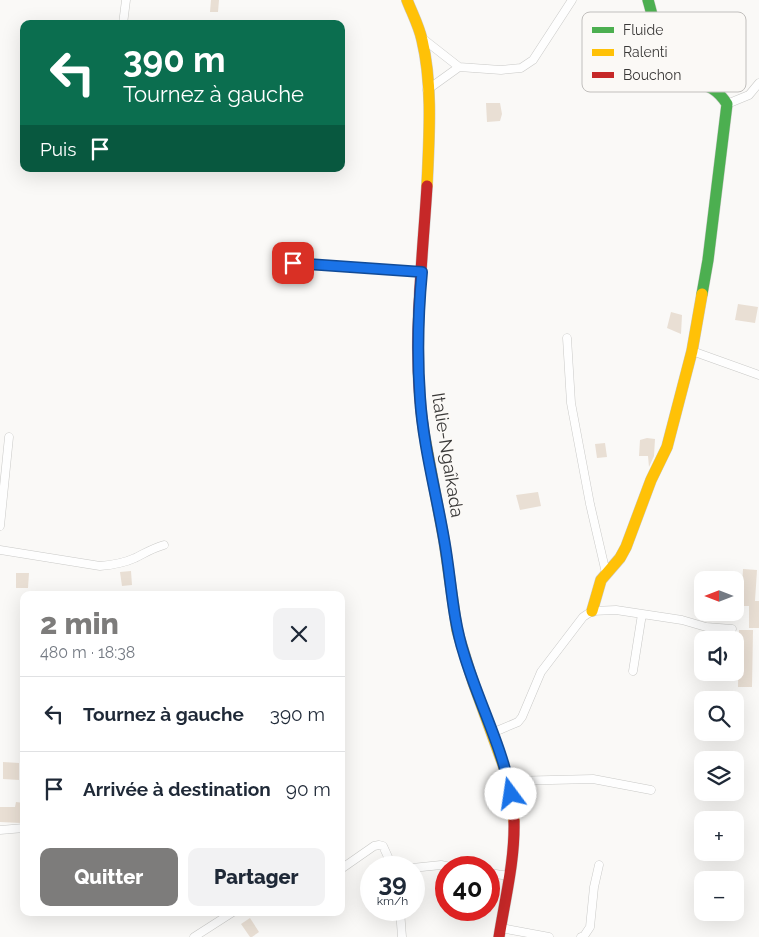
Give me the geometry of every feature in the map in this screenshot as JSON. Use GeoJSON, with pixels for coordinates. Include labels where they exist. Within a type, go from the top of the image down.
{"type":"FeatureCollection","features":[{"type":"Feature","properties":{"kind":"street"},"geometry":{"type":"LineString","coordinates":[[124,20],[126,0]]}},
{"type":"Feature","properties":{"kind":"street","name":"Italie-Ngaîkada"},"geometry":{"type":"LineString","coordinates":[[407,0],[422,38],[430,130],[418,337],[420,398],[457,630],[508,781],[513,807],[514,832],[500,933]]}},
{"type":"Feature","properties":{"kind":"street"},"geometry":{"type":"LineString","coordinates":[[422,38],[459,67],[501,70],[521,68],[533,60],[572,0]]}},
{"type":"Feature","properties":{"kind":"street"},"geometry":{"type":"LineString","coordinates":[[648,0],[653,12]]}},
{"type":"Feature","properties":{"kind":"street"},"geometry":{"type":"LineString","coordinates":[[427,90],[459,67]]}},
{"type":"Feature","properties":{"kind":"street"},"geometry":{"type":"LineString","coordinates":[[727,104],[749,95],[759,83]]}},
{"type":"Feature","properties":{"kind":"street"},"geometry":{"type":"LineString","coordinates":[[592,611],[601,580],[620,558],[626,546],[651,480],[667,447],[692,351],[708,260],[727,104],[718,92]]}},
{"type":"Feature","properties":{"kind":"street"},"geometry":{"type":"LineString","coordinates":[[293,263],[422,272]]}},
{"type":"Feature","properties":{"kind":"street"},"geometry":{"type":"LineString","coordinates":[[567,338],[571,403],[592,513],[606,573]]}},
{"type":"Feature","properties":{"kind":"street"},"geometry":{"type":"LineString","coordinates":[[692,351],[759,375]]}},
{"type":"Feature","properties":{"kind":"street"},"geometry":{"type":"LineString","coordinates":[[0,526],[10,437]]}},
{"type":"Feature","properties":{"kind":"street"},"geometry":{"type":"LineString","coordinates":[[0,550],[100,566],[113,565],[134,559],[152,548],[164,544]]}},
{"type":"Feature","properties":{"kind":"street"},"geometry":{"type":"LineString","coordinates":[[492,733],[518,722],[522,717],[541,672],[582,617],[592,611],[616,610],[682,620],[706,627],[732,629]]}},
{"type":"Feature","properties":{"kind":"street"},"geometry":{"type":"LineString","coordinates":[[633,671],[642,614]]}},
{"type":"Feature","properties":{"kind":"street"},"geometry":{"type":"LineString","coordinates":[[508,781],[593,779],[651,790]]}},
{"type":"Feature","properties":{"kind":"street"},"geometry":{"type":"LineString","coordinates":[[0,830],[20,828]]}},
{"type":"Feature","properties":{"kind":"street"},"geometry":{"type":"LineString","coordinates":[[345,866],[374,846],[384,846],[388,856]]}},
{"type":"Feature","properties":{"kind":"street"},"geometry":{"type":"LineString","coordinates":[[581,937],[584,936],[590,927],[594,887],[599,865]]}},
{"type":"Feature","properties":{"kind":"street"},"geometry":{"type":"LineString","coordinates":[[500,875],[509,876]]}},
{"type":"Feature","properties":{"kind":"street"},"geometry":{"type":"LineString","coordinates":[[194,937],[227,916]]}},
{"type":"Feature","properties":{"kind":"street"},"geometry":{"type":"LineString","coordinates":[[401,921],[402,937]]}},
{"type":"Feature","properties":{"kind":"street"},"geometry":{"type":"LineString","coordinates":[[500,933],[549,937]]}},
{"type":"Feature","properties":{"kind":"building"},"geometry":{"type":"Polygon","coordinates":[[[211,0],[219,0],[218,12],[210,12],[211,0]]]}},
{"type":"Feature","properties":{"kind":"building"},"geometry":{"type":"Polygon","coordinates":[[[486,103],[500,103],[502,114],[500,121],[487,122],[486,103]]]}},
{"type":"Feature","properties":{"kind":"building"},"geometry":{"type":"Polygon","coordinates":[[[738,304],[758,307],[755,323],[735,320],[738,304]]]}},
{"type":"Feature","properties":{"kind":"building"},"geometry":{"type":"Polygon","coordinates":[[[671,312],[682,315],[681,334],[667,328],[671,312]]]}},
{"type":"Feature","properties":{"kind":"building"},"geometry":{"type":"Polygon","coordinates":[[[647,438],[655,439],[654,456],[649,467],[648,456],[639,456],[640,440],[647,438]]]}},
{"type":"Feature","properties":{"kind":"building"},"geometry":{"type":"Polygon","coordinates":[[[605,443],[607,457],[597,458],[595,444],[605,443]]]}},
{"type":"Feature","properties":{"kind":"building"},"geometry":{"type":"Polygon","coordinates":[[[538,492],[541,506],[520,510],[516,495],[538,492]]]}},
{"type":"Feature","properties":{"kind":"building"},"geometry":{"type":"Polygon","coordinates":[[[743,569],[757,570],[755,601],[759,601],[759,628],[749,628],[749,606],[744,606],[743,569]]]}},
{"type":"Feature","properties":{"kind":"building"},"geometry":{"type":"Polygon","coordinates":[[[131,571],[132,585],[122,586],[120,572],[131,571]]]}},
{"type":"Feature","properties":{"kind":"building"},"geometry":{"type":"Polygon","coordinates":[[[16,573],[29,573],[28,588],[16,588],[16,573]]]}},
{"type":"Feature","properties":{"kind":"building"},"geometry":{"type":"Polygon","coordinates":[[[753,630],[752,687],[738,687],[738,681],[744,681],[744,631],[739,631],[753,630]]]}},
{"type":"Feature","properties":{"kind":"building"},"geometry":{"type":"Polygon","coordinates":[[[3,762],[19,763],[19,780],[3,779],[3,762]]]}},
{"type":"Feature","properties":{"kind":"building"},"geometry":{"type":"Polygon","coordinates":[[[16,802],[20,802],[20,823],[0,822],[0,807],[15,807],[16,802]]]}},
{"type":"Feature","properties":{"kind":"building"},"geometry":{"type":"Polygon","coordinates":[[[250,918],[259,932],[252,937],[250,937],[241,924],[250,918]]]}},
{"type":"Feature","properties":{"kind":"traffic: fast"},"geometry":{"type":"LineString","coordinates":[[648,0],[651,12]]}},
{"type":"Feature","properties":{"kind":"traffic: fast"},"geometry":{"type":"LineString","coordinates":[[702,294],[708,260],[727,104],[716,92]]}},
{"type":"Feature","properties":{"kind":"traffic: slow"},"geometry":{"type":"LineString","coordinates":[[407,0],[421,35],[428,75],[429,150],[427,186]]}},
{"type":"Feature","properties":{"kind":"traffic: slow"},"geometry":{"type":"LineString","coordinates":[[592,611],[601,580],[620,558],[626,547],[651,480],[667,447],[692,351],[702,294]]}},
{"type":"Feature","properties":{"kind":"traffic: slow"},"geometry":{"type":"LineString","coordinates":[[424,433],[444,540],[457,630],[473,682],[509,781],[514,821]]}},
{"type":"Feature","properties":{"kind":"traffic: jam"},"geometry":{"type":"LineString","coordinates":[[424,433],[418,372],[418,341],[420,279],[427,186]]}},
{"type":"Feature","properties":{"kind":"traffic: jam"},"geometry":{"type":"LineString","coordinates":[[499,937],[511,865],[514,821]]}},
{"type":"Feature","properties":{"kind":"route"},"geometry":{"type":"LineString","coordinates":[[293,263],[422,272],[418,337],[420,398],[457,630],[463,654],[492,733],[511,794]]}}]}
